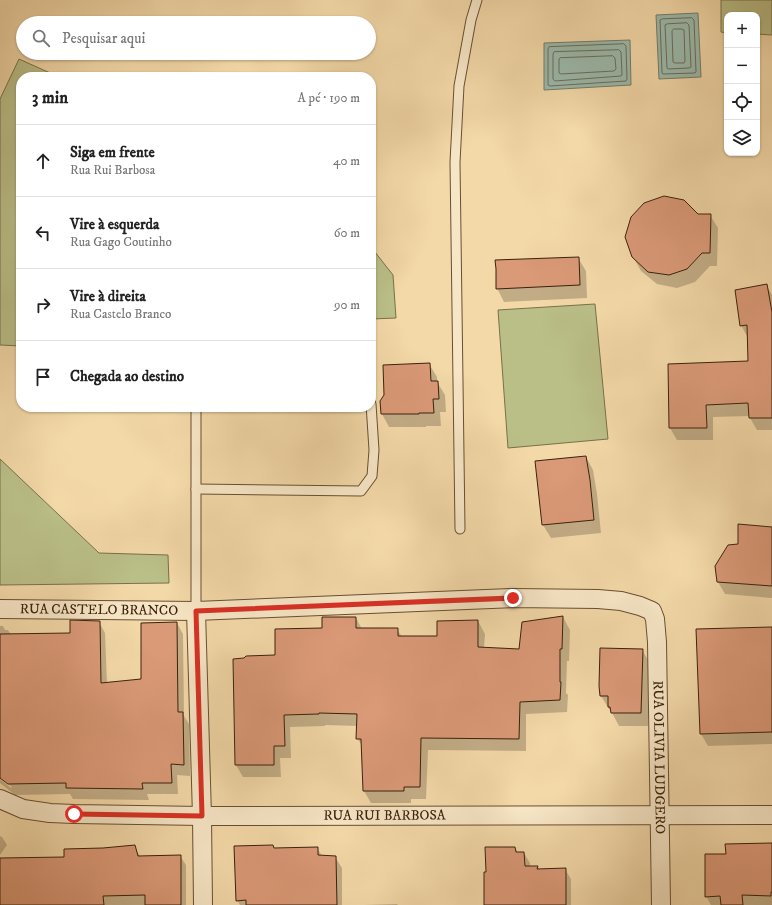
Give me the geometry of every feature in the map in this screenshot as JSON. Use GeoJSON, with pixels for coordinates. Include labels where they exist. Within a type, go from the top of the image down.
{"type":"FeatureCollection","features":[{"type":"Feature","properties":{"kind":"street","name":"RUA CASTELO BRANCO"},"geometry":{"type":"LineString","coordinates":[[0,609],[196,611],[513,598],[614,600],[640,606],[652,611]]}},
{"type":"Feature","properties":{"kind":"street"},"geometry":{"type":"LineString","coordinates":[[196,611],[203,905]]}},
{"type":"Feature","properties":{"kind":"street","name":"RUA OLIVIA LUDGERO"},"geometry":{"type":"LineString","coordinates":[[652,611],[655,619],[657,642],[661,905]]}},
{"type":"Feature","properties":{"kind":"street","name":"RUA RUI BARBOSA"},"geometry":{"type":"LineString","coordinates":[[0,799],[23,809],[50,813],[202,816],[772,815]]}},
{"type":"Feature","properties":{"kind":"lane"},"geometry":{"type":"LineString","coordinates":[[460,529],[455,162],[459,86],[471,20],[477,0]]}},
{"type":"Feature","properties":{"kind":"lane"},"geometry":{"type":"LineString","coordinates":[[196,412],[196,611]]}},
{"type":"Feature","properties":{"kind":"lane"},"geometry":{"type":"LineString","coordinates":[[196,489],[361,491],[372,476],[374,450],[372,412]]}},
{"type":"Feature","properties":{"kind":"green space"},"geometry":{"type":"Polygon","coordinates":[[[721,0],[772,0],[772,35],[760,34],[760,12],[724,12],[724,32],[721,32],[721,0]]]}},
{"type":"Feature","properties":{"kind":"green space"},"geometry":{"type":"Polygon","coordinates":[[[19,60],[48,72],[16,72],[16,346],[0,345],[0,99],[19,60]]]}},
{"type":"Feature","properties":{"kind":"green space"},"geometry":{"type":"Polygon","coordinates":[[[376,253],[393,275],[396,318],[376,319],[376,253]]]}},
{"type":"Feature","properties":{"kind":"green space"},"geometry":{"type":"Polygon","coordinates":[[[595,304],[608,439],[508,448],[498,310],[595,304]]]}},
{"type":"Feature","properties":{"kind":"green space"},"geometry":{"type":"Polygon","coordinates":[[[0,459],[99,553],[168,555],[169,583],[0,585],[0,459]]]}},
{"type":"Feature","properties":{"kind":"water"},"geometry":{"type":"Polygon","coordinates":[[[698,13],[701,77],[659,79],[656,15],[698,13]]]}},
{"type":"Feature","properties":{"kind":"water"},"geometry":{"type":"Polygon","coordinates":[[[630,40],[631,85],[544,90],[544,43],[630,40]]]}},
{"type":"Feature","properties":{"kind":"building"},"geometry":{"type":"Polygon","coordinates":[[[664,196],[684,200],[698,214],[711,214],[710,253],[702,253],[687,269],[669,275],[648,272],[632,257],[625,237],[631,217],[644,203],[664,196]]]}},
{"type":"Feature","properties":{"kind":"building"},"geometry":{"type":"Polygon","coordinates":[[[579,257],[580,285],[496,289],[495,260],[579,257]]]}},
{"type":"Feature","properties":{"kind":"building"},"geometry":{"type":"Polygon","coordinates":[[[767,284],[772,312],[772,418],[749,418],[748,403],[706,405],[707,428],[669,428],[668,364],[748,361],[747,325],[740,326],[735,290],[767,284]]]}},
{"type":"Feature","properties":{"kind":"building"},"geometry":{"type":"Polygon","coordinates":[[[430,363],[431,381],[438,381],[439,399],[433,399],[434,413],[381,414],[380,401],[384,395],[383,365],[430,363]]]}},
{"type":"Feature","properties":{"kind":"building"},"geometry":{"type":"Polygon","coordinates":[[[586,456],[594,520],[542,525],[535,461],[586,456]]]}},
{"type":"Feature","properties":{"kind":"building"},"geometry":{"type":"Polygon","coordinates":[[[738,524],[772,527],[772,586],[717,582],[715,566],[728,545],[738,544],[738,524]]]}},
{"type":"Feature","properties":{"kind":"building"},"geometry":{"type":"Polygon","coordinates":[[[563,616],[562,649],[560,649],[560,700],[520,702],[519,739],[421,738],[420,787],[404,787],[404,791],[363,791],[361,739],[356,739],[357,714],[319,713],[284,715],[285,746],[274,746],[274,765],[235,765],[233,659],[244,658],[246,656],[275,655],[275,629],[322,628],[322,617],[356,617],[356,628],[398,628],[398,636],[437,636],[437,621],[478,620],[478,647],[519,649],[522,622],[563,616]]]}},
{"type":"Feature","properties":{"kind":"building"},"geometry":{"type":"Polygon","coordinates":[[[70,620],[100,621],[101,683],[141,679],[141,623],[177,622],[178,712],[183,712],[184,765],[171,764],[172,783],[142,783],[143,789],[66,788],[66,783],[8,784],[0,778],[0,634],[70,633],[70,620]]]}},
{"type":"Feature","properties":{"kind":"building"},"geometry":{"type":"Polygon","coordinates":[[[772,627],[772,732],[700,734],[696,629],[772,627]]]}},
{"type":"Feature","properties":{"kind":"building"},"geometry":{"type":"Polygon","coordinates":[[[600,648],[643,649],[641,713],[611,713],[610,707],[608,707],[608,696],[600,696],[600,648]]]}},
{"type":"Feature","properties":{"kind":"building"},"geometry":{"type":"Polygon","coordinates":[[[772,843],[771,896],[742,895],[743,905],[721,905],[720,896],[705,897],[705,854],[726,854],[725,844],[772,843]]]}},
{"type":"Feature","properties":{"kind":"building"},"geometry":{"type":"Polygon","coordinates":[[[135,845],[138,856],[181,855],[181,905],[145,905],[145,895],[103,896],[104,905],[0,905],[0,858],[64,857],[64,849],[135,845]]]}},
{"type":"Feature","properties":{"kind":"building"},"geometry":{"type":"Polygon","coordinates":[[[273,845],[274,848],[318,847],[318,855],[336,856],[337,905],[246,905],[246,900],[236,901],[234,846],[273,845]]]}},
{"type":"Feature","properties":{"kind":"building"},"geometry":{"type":"Polygon","coordinates":[[[485,847],[515,847],[516,852],[524,852],[525,866],[538,866],[537,869],[566,868],[566,905],[484,905],[484,872],[486,872],[485,847]]]}},
{"type":"Feature","properties":{"kind":"route"},"geometry":{"type":"LineString","coordinates":[[74,814],[202,816],[196,611],[513,598]]}}]}
